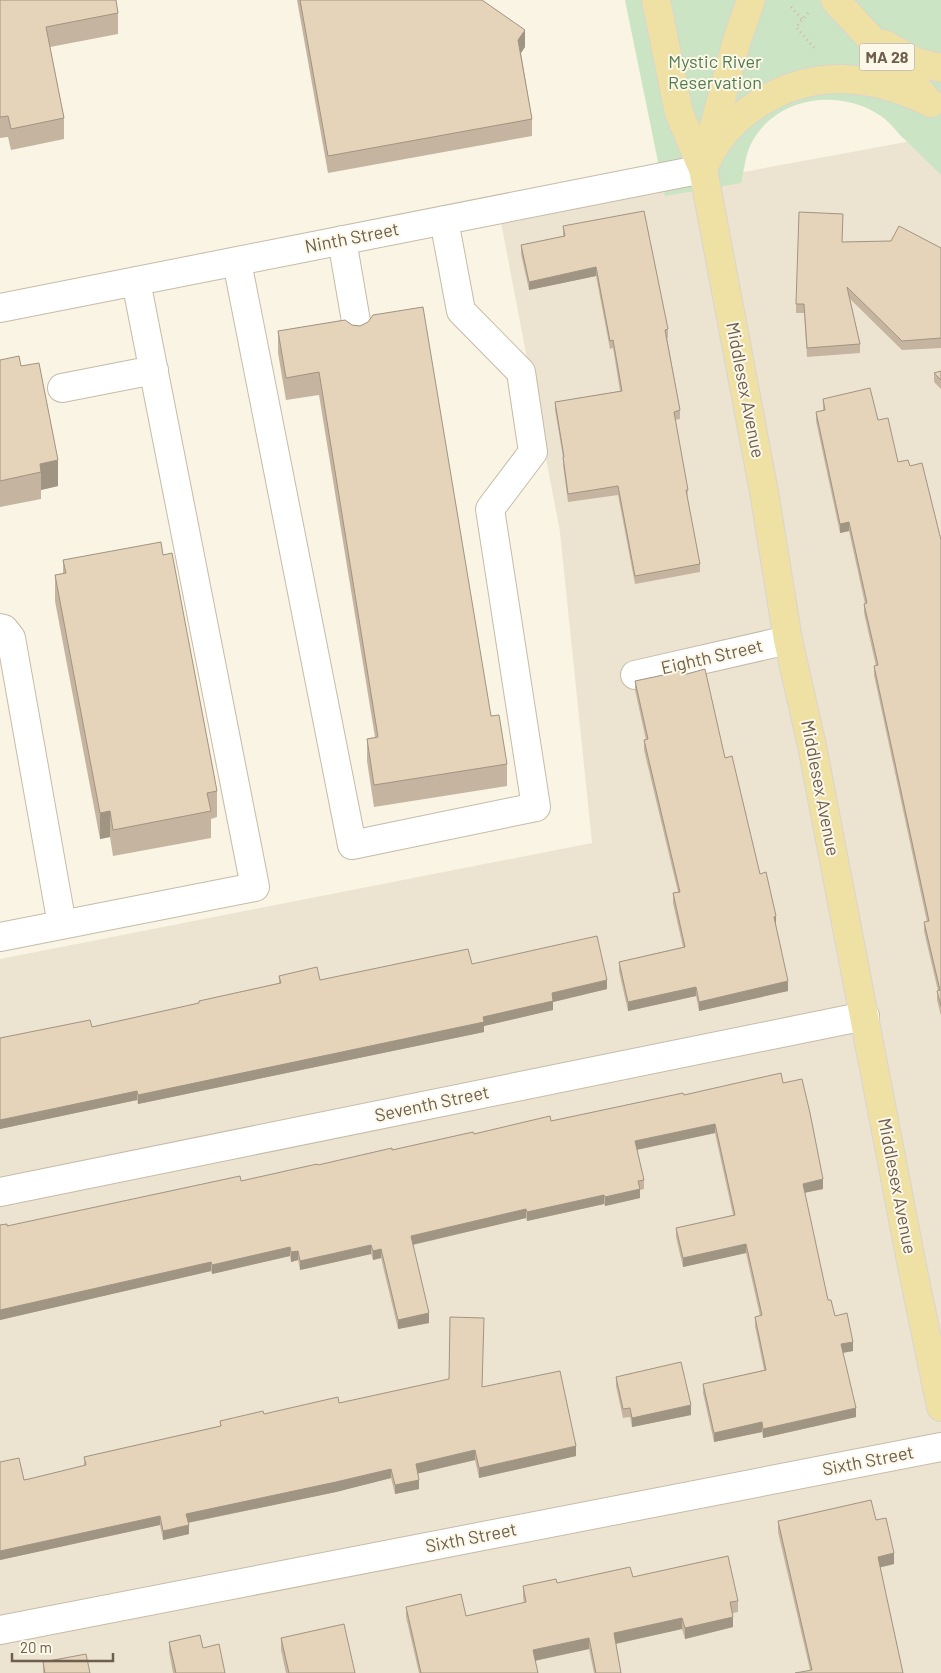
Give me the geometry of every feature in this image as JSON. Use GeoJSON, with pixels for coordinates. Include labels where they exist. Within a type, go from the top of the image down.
{"type":"FeatureCollection","features":[{"type":"Feature","properties":{"kind":"main road","name":"Middlesex Avenue"},"geometry":{"type":"LineString","coordinates":[[656,0],[679,113],[703,169],[764,492],[788,640],[812,746],[941,1407]]}},
{"type":"Feature","properties":{"kind":"main road","name":"Middlesex Avenue"},"geometry":{"type":"LineString","coordinates":[[703,169],[737,40],[751,0]]}},
{"type":"Feature","properties":{"kind":"main road","name":"MA 28"},"geometry":{"type":"LineString","coordinates":[[825,4],[857,24],[936,108]]}},
{"type":"Feature","properties":{"kind":"main road"},"geometry":{"type":"LineString","coordinates":[[857,24],[895,51],[916,62],[941,68]]}},
{"type":"Feature","properties":{"kind":"main road"},"geometry":{"type":"LineString","coordinates":[[703,169],[710,153],[721,136],[735,121],[754,106],[775,94],[797,86],[824,80],[844,79],[867,82],[911,93],[936,108]]}},
{"type":"Feature","properties":{"kind":"street","name":"Ninth Street"},"geometry":{"type":"LineString","coordinates":[[0,308],[703,169]]}},
{"type":"Feature","properties":{"kind":"street"},"geometry":{"type":"LineString","coordinates":[[237,262],[352,845],[536,807],[490,509],[533,452],[521,372],[461,311],[444,220]]}},
{"type":"Feature","properties":{"kind":"street"},"geometry":{"type":"LineString","coordinates":[[342,240],[358,333]]}},
{"type":"Feature","properties":{"kind":"street"},"geometry":{"type":"LineString","coordinates":[[0,937],[255,887],[136,281]]}},
{"type":"Feature","properties":{"kind":"street"},"geometry":{"type":"LineString","coordinates":[[62,388],[154,370]]}},
{"type":"Feature","properties":{"kind":"street"},"geometry":{"type":"LineString","coordinates":[[0,628],[4,629],[11,638],[62,925]]}},
{"type":"Feature","properties":{"kind":"street","name":"Eighth Street"},"geometry":{"type":"LineString","coordinates":[[635,675],[788,640]]}},
{"type":"Feature","properties":{"kind":"street","name":"Seventh Street"},"geometry":{"type":"LineString","coordinates":[[0,1192],[864,1016]]}},
{"type":"Feature","properties":{"kind":"street","name":"Sixth Street"},"geometry":{"type":"LineString","coordinates":[[0,1630],[941,1447]]}},
{"type":"Feature","properties":{"kind":"path"},"geometry":{"type":"LineString","coordinates":[[819,54],[796,27],[802,19],[825,4]]}},
{"type":"Feature","properties":{"kind":"path"},"geometry":{"type":"LineString","coordinates":[[791,7],[802,19]]}},
{"type":"Feature","properties":{"kind":"shaded area"},"geometry":{"type":"Polygon","coordinates":[[[922,139],[941,158],[941,1673],[0,1673],[0,959],[592,843],[560,532],[500,217],[922,139]]]}},
{"type":"Feature","properties":{"kind":"green space","name":"Mystic River Reservation"},"geometry":{"type":"Polygon","coordinates":[[[625,0],[941,0],[941,175],[881,116],[864,107],[846,102],[827,100],[808,102],[790,107],[760,129],[748,150],[741,183],[665,196],[625,0]]]}},
{"type":"Feature","properties":{"kind":"building"},"geometry":{"type":"Polygon","coordinates":[[[0,0],[116,0],[118,13],[46,27],[64,118],[11,129],[8,116],[0,117],[0,0]]]}},
{"type":"Feature","properties":{"kind":"building"},"geometry":{"type":"Polygon","coordinates":[[[300,0],[482,0],[525,30],[518,40],[532,119],[328,156],[300,0]]]}},
{"type":"Feature","properties":{"kind":"building"},"geometry":{"type":"Polygon","coordinates":[[[644,211],[668,329],[665,330],[680,410],[674,412],[700,564],[635,576],[618,486],[568,494],[555,402],[622,391],[613,340],[610,341],[596,267],[529,282],[521,245],[565,236],[563,226],[644,211]]]}},
{"type":"Feature","properties":{"kind":"building"},"geometry":{"type":"Polygon","coordinates":[[[799,212],[843,214],[842,242],[891,241],[899,226],[941,248],[941,338],[902,341],[847,287],[860,344],[807,348],[804,304],[796,304],[799,212]]]}},
{"type":"Feature","properties":{"kind":"building"},"geometry":{"type":"Polygon","coordinates":[[[423,307],[491,716],[499,715],[507,764],[374,785],[367,739],[378,737],[319,372],[286,378],[278,331],[345,320],[352,325],[360,326],[368,322],[373,315],[423,307]]]}},
{"type":"Feature","properties":{"kind":"building"},"geometry":{"type":"Polygon","coordinates":[[[19,356],[21,366],[39,363],[58,460],[40,464],[41,472],[0,481],[0,360],[19,356]]]}},
{"type":"Feature","properties":{"kind":"building"},"geometry":{"type":"Polygon","coordinates":[[[941,371],[941,380],[934,373],[941,371]]]}},
{"type":"Feature","properties":{"kind":"building"},"geometry":{"type":"Polygon","coordinates":[[[870,388],[878,420],[888,418],[898,462],[908,460],[910,466],[922,463],[941,540],[941,1006],[937,991],[940,990],[924,922],[929,921],[874,666],[878,665],[864,604],[867,603],[849,522],[840,524],[816,412],[825,410],[823,399],[870,388]]]}},
{"type":"Feature","properties":{"kind":"building"},"geometry":{"type":"Polygon","coordinates":[[[161,542],[163,555],[172,553],[217,791],[207,793],[211,811],[113,830],[110,811],[100,813],[55,575],[66,573],[63,560],[161,542]]]}},
{"type":"Feature","properties":{"kind":"building"},"geometry":{"type":"Polygon","coordinates":[[[705,669],[725,758],[732,756],[760,874],[766,872],[788,981],[699,1002],[696,987],[628,1002],[619,962],[685,947],[673,893],[680,892],[644,740],[648,739],[635,681],[682,671],[683,675],[705,669]]]}},
{"type":"Feature","properties":{"kind":"building"},"geometry":{"type":"Polygon","coordinates":[[[597,936],[607,980],[552,993],[553,1001],[483,1017],[484,1022],[138,1095],[137,1091],[0,1120],[0,1038],[90,1020],[92,1027],[281,983],[279,976],[317,967],[320,980],[468,949],[472,964],[597,936]]]}},
{"type":"Feature","properties":{"kind":"building"},"geometry":{"type":"Polygon","coordinates":[[[781,1073],[783,1083],[802,1079],[810,1113],[823,1179],[803,1184],[828,1300],[831,1300],[835,1316],[847,1313],[853,1342],[841,1344],[856,1408],[763,1429],[762,1422],[714,1433],[703,1384],[766,1370],[755,1317],[762,1315],[746,1244],[683,1258],[676,1228],[735,1215],[715,1124],[635,1141],[644,1180],[638,1181],[640,1189],[527,1212],[526,1209],[411,1236],[429,1313],[398,1320],[381,1249],[373,1251],[371,1245],[300,1261],[298,1251],[291,1252],[290,1247],[212,1265],[211,1262],[0,1310],[0,1225],[7,1224],[7,1226],[240,1176],[241,1181],[392,1148],[392,1150],[473,1132],[474,1134],[550,1116],[551,1121],[683,1093],[684,1095],[781,1073]]]}},
{"type":"Feature","properties":{"kind":"building"},"geometry":{"type":"Polygon","coordinates":[[[450,1317],[484,1318],[482,1387],[560,1371],[576,1446],[479,1468],[475,1450],[416,1464],[419,1480],[395,1485],[391,1469],[186,1514],[189,1525],[163,1531],[160,1516],[0,1551],[0,1462],[19,1458],[24,1480],[86,1465],[84,1457],[221,1426],[220,1421],[263,1411],[264,1414],[338,1397],[339,1403],[449,1379],[450,1317]]]}},
{"type":"Feature","properties":{"kind":"building"},"geometry":{"type":"Polygon","coordinates":[[[681,1362],[691,1405],[632,1418],[630,1408],[623,1409],[616,1377],[681,1362]]]}},
{"type":"Feature","properties":{"kind":"building"},"geometry":{"type":"Polygon","coordinates":[[[871,1500],[876,1520],[886,1518],[894,1553],[878,1557],[903,1673],[795,1673],[812,1670],[778,1521],[871,1500]]]}},
{"type":"Feature","properties":{"kind":"building"},"geometry":{"type":"Polygon","coordinates":[[[728,1556],[738,1601],[730,1602],[733,1617],[685,1628],[682,1618],[614,1633],[621,1673],[596,1673],[589,1638],[533,1650],[538,1673],[421,1673],[406,1607],[461,1594],[466,1616],[526,1602],[523,1586],[556,1579],[557,1583],[630,1567],[633,1577],[728,1556]]]}},
{"type":"Feature","properties":{"kind":"building"},"geometry":{"type":"Polygon","coordinates":[[[344,1624],[355,1673],[289,1673],[281,1638],[344,1624]]]}},
{"type":"Feature","properties":{"kind":"building"},"geometry":{"type":"Polygon","coordinates":[[[200,1635],[203,1648],[219,1644],[225,1673],[176,1673],[169,1642],[200,1635]]]}},
{"type":"Feature","properties":{"kind":"building"},"geometry":{"type":"Polygon","coordinates":[[[86,1654],[90,1673],[45,1673],[43,1662],[86,1654]]]}}]}
